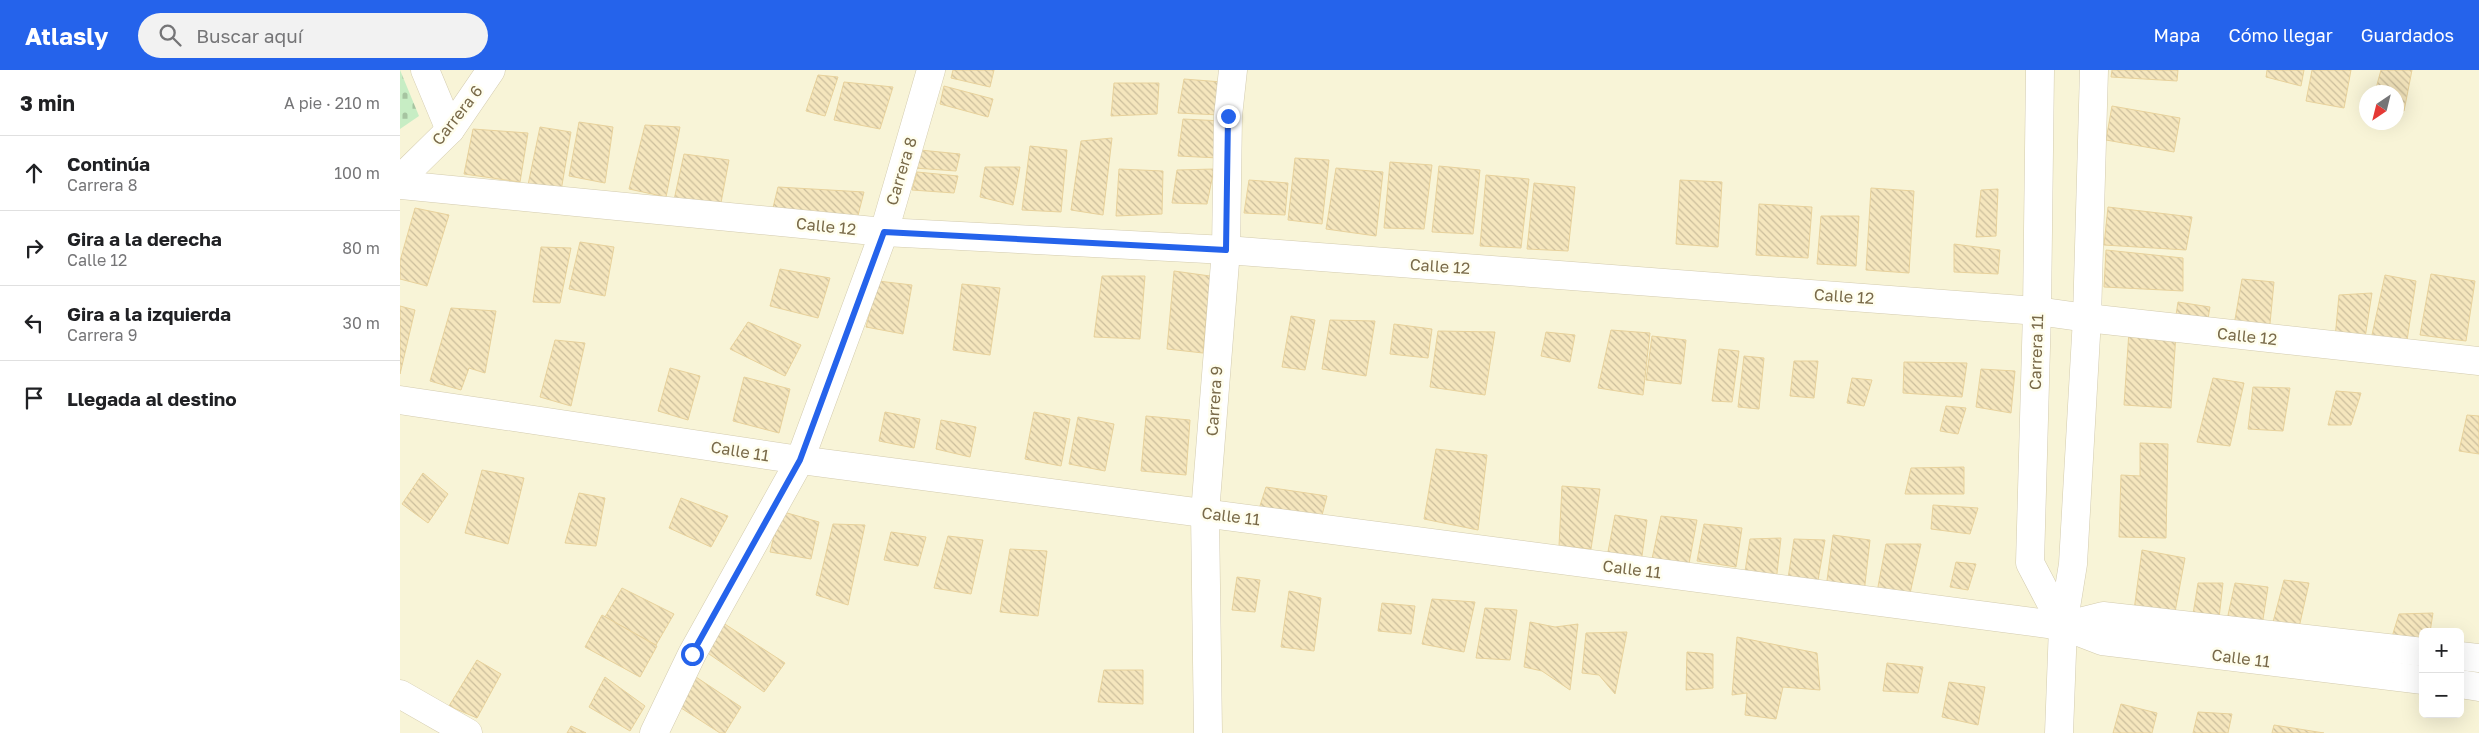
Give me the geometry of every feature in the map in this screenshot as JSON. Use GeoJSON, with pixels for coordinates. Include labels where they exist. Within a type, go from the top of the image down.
{"type":"FeatureCollection","features":[{"type":"Feature","properties":{"kind":"street"},"geometry":{"type":"LineString","coordinates":[[425,70],[450,130]]}},
{"type":"Feature","properties":{"kind":"street","name":"Carrera 6"},"geometry":{"type":"LineString","coordinates":[[400,179],[450,130],[491,70]]}},
{"type":"Feature","properties":{"kind":"street","name":"Carrera 8"},"geometry":{"type":"LineString","coordinates":[[654,733],[692,654],[800,460],[884,232],[931,70]]}},
{"type":"Feature","properties":{"kind":"street","name":"Carrera 9"},"geometry":{"type":"LineString","coordinates":[[1208,733],[1205,513],[1226,250],[1228,116],[1233,70]]}},
{"type":"Feature","properties":{"kind":"street","name":"Carrera 11"},"geometry":{"type":"LineString","coordinates":[[2040,70],[2037,311],[2030,563],[2063,626]]}},
{"type":"Feature","properties":{"kind":"street","name":"Carrera 11"},"geometry":{"type":"LineString","coordinates":[[2059,733],[2063,626],[2073,564],[2087,318],[2094,70]]}},
{"type":"Feature","properties":{"kind":"street","name":"Calle 12"},"geometry":{"type":"LineString","coordinates":[[400,185],[884,232],[1226,250],[2037,311],[2479,361]]}},
{"type":"Feature","properties":{"kind":"street","name":"Calle 11"},"geometry":{"type":"LineString","coordinates":[[400,400],[800,460],[2063,626],[2102,641],[2419,680]]}},
{"type":"Feature","properties":{"kind":"street","name":"Calle 11"},"geometry":{"type":"LineString","coordinates":[[2063,626],[2103,616],[2419,652]]}},
{"type":"Feature","properties":{"kind":"street"},"geometry":{"type":"LineString","coordinates":[[2464,656],[2479,658]]}},
{"type":"Feature","properties":{"kind":"street"},"geometry":{"type":"LineString","coordinates":[[2464,684],[2479,686]]}},
{"type":"Feature","properties":{"kind":"street"},"geometry":{"type":"LineString","coordinates":[[400,694],[468,733]]}},
{"type":"Feature","properties":{"kind":"shaded area"},"geometry":{"type":"Polygon","coordinates":[[[400,70],[2479,70],[2479,733],[400,733],[400,70]]]}},
{"type":"Feature","properties":{"kind":"green space"},"geometry":{"type":"Polygon","coordinates":[[[400,70],[419,116],[400,129],[400,70]]]}},
{"type":"Feature","properties":{"kind":"building"},"geometry":{"type":"Polygon","coordinates":[[[953,70],[994,70],[990,87],[951,78],[953,70]]]}},
{"type":"Feature","properties":{"kind":"building"},"geometry":{"type":"Polygon","coordinates":[[[2112,70],[2178,70],[2177,81],[2111,77],[2112,70]]]}},
{"type":"Feature","properties":{"kind":"building"},"geometry":{"type":"Polygon","coordinates":[[[2267,70],[2304,70],[2301,86],[2266,77],[2267,70]]]}},
{"type":"Feature","properties":{"kind":"building"},"geometry":{"type":"Polygon","coordinates":[[[2312,70],[2351,70],[2344,108],[2306,101],[2312,70]]]}},
{"type":"Feature","properties":{"kind":"building"},"geometry":{"type":"Polygon","coordinates":[[[2381,70],[2412,70],[2404,111],[2404,85],[2377,85],[2381,70]]]}},
{"type":"Feature","properties":{"kind":"building"},"geometry":{"type":"Polygon","coordinates":[[[818,75],[838,77],[825,116],[806,111],[818,75]]]}},
{"type":"Feature","properties":{"kind":"building"},"geometry":{"type":"Polygon","coordinates":[[[1184,79],[1222,82],[1220,115],[1178,113],[1184,79]]]}},
{"type":"Feature","properties":{"kind":"building"},"geometry":{"type":"Polygon","coordinates":[[[844,82],[893,87],[880,129],[834,120],[844,82]]]}},
{"type":"Feature","properties":{"kind":"building"},"geometry":{"type":"Polygon","coordinates":[[[1114,83],[1159,83],[1157,114],[1111,116],[1114,83]]]}},
{"type":"Feature","properties":{"kind":"building"},"geometry":{"type":"Polygon","coordinates":[[[944,86],[993,99],[988,117],[940,104],[944,86]]]}},
{"type":"Feature","properties":{"kind":"building"},"geometry":{"type":"Polygon","coordinates":[[[2112,106],[2180,118],[2174,152],[2106,140],[2112,106]]]}},
{"type":"Feature","properties":{"kind":"building"},"geometry":{"type":"Polygon","coordinates":[[[1183,119],[1223,121],[1219,158],[1178,156],[1183,119]]]}},
{"type":"Feature","properties":{"kind":"building"},"geometry":{"type":"Polygon","coordinates":[[[579,122],[613,127],[605,183],[569,176],[579,122]]]}},
{"type":"Feature","properties":{"kind":"building"},"geometry":{"type":"Polygon","coordinates":[[[645,125],[680,127],[666,197],[629,189],[645,125]]]}},
{"type":"Feature","properties":{"kind":"building"},"geometry":{"type":"Polygon","coordinates":[[[540,127],[571,132],[561,191],[528,185],[540,127]]]}},
{"type":"Feature","properties":{"kind":"building"},"geometry":{"type":"Polygon","coordinates":[[[473,129],[528,133],[520,182],[464,174],[473,129]]]}},
{"type":"Feature","properties":{"kind":"building"},"geometry":{"type":"Polygon","coordinates":[[[1112,138],[1103,215],[1071,210],[1081,141],[1112,138]]]}},
{"type":"Feature","properties":{"kind":"building"},"geometry":{"type":"Polygon","coordinates":[[[1030,146],[1067,150],[1061,212],[1022,210],[1030,146]]]}},
{"type":"Feature","properties":{"kind":"building"},"geometry":{"type":"Polygon","coordinates":[[[920,150],[960,154],[956,171],[914,168],[920,150]]]}},
{"type":"Feature","properties":{"kind":"building"},"geometry":{"type":"Polygon","coordinates":[[[684,154],[729,160],[720,208],[674,200],[684,154]]]}},
{"type":"Feature","properties":{"kind":"building"},"geometry":{"type":"Polygon","coordinates":[[[1295,158],[1329,160],[1322,224],[1288,220],[1295,158]]]}},
{"type":"Feature","properties":{"kind":"building"},"geometry":{"type":"Polygon","coordinates":[[[1390,162],[1432,165],[1424,229],[1384,228],[1390,162]]]}},
{"type":"Feature","properties":{"kind":"building"},"geometry":{"type":"Polygon","coordinates":[[[1439,166],[1480,170],[1473,234],[1432,232],[1439,166]]]}},
{"type":"Feature","properties":{"kind":"building"},"geometry":{"type":"Polygon","coordinates":[[[985,167],[1020,167],[1013,205],[980,197],[985,167]]]}},
{"type":"Feature","properties":{"kind":"building"},"geometry":{"type":"Polygon","coordinates":[[[1336,168],[1383,172],[1376,236],[1326,229],[1336,168]]]}},
{"type":"Feature","properties":{"kind":"building"},"geometry":{"type":"Polygon","coordinates":[[[1119,169],[1163,171],[1162,214],[1116,216],[1119,169]]]}},
{"type":"Feature","properties":{"kind":"building"},"geometry":{"type":"Polygon","coordinates":[[[1214,169],[1207,204],[1172,203],[1177,170],[1214,169]]]}},
{"type":"Feature","properties":{"kind":"building"},"geometry":{"type":"Polygon","coordinates":[[[917,172],[958,176],[954,193],[912,190],[917,172]]]}},
{"type":"Feature","properties":{"kind":"building"},"geometry":{"type":"Polygon","coordinates":[[[1486,175],[1529,179],[1521,248],[1480,246],[1486,175]]]}},
{"type":"Feature","properties":{"kind":"building"},"geometry":{"type":"Polygon","coordinates":[[[1249,180],[1288,183],[1285,215],[1244,213],[1249,180]]]}},
{"type":"Feature","properties":{"kind":"building"},"geometry":{"type":"Polygon","coordinates":[[[1680,180],[1722,182],[1718,247],[1676,244],[1680,180]]]}},
{"type":"Feature","properties":{"kind":"building"},"geometry":{"type":"Polygon","coordinates":[[[1534,183],[1575,187],[1568,251],[1527,249],[1534,183]]]}},
{"type":"Feature","properties":{"kind":"building"},"geometry":{"type":"Polygon","coordinates":[[[778,187],[864,192],[855,227],[771,216],[778,187]]]}},
{"type":"Feature","properties":{"kind":"building"},"geometry":{"type":"Polygon","coordinates":[[[1871,188],[1914,191],[1909,273],[1866,270],[1871,188]]]}},
{"type":"Feature","properties":{"kind":"building"},"geometry":{"type":"Polygon","coordinates":[[[1998,189],[1996,236],[1976,237],[1981,190],[1998,189]]]}},
{"type":"Feature","properties":{"kind":"building"},"geometry":{"type":"Polygon","coordinates":[[[1759,204],[1812,207],[1808,258],[1756,255],[1759,204]]]}},
{"type":"Feature","properties":{"kind":"building"},"geometry":{"type":"Polygon","coordinates":[[[2108,207],[2192,217],[2186,250],[2104,245],[2108,207]]]}},
{"type":"Feature","properties":{"kind":"building"},"geometry":{"type":"Polygon","coordinates":[[[415,208],[449,215],[427,286],[400,279],[400,261],[415,208]]]}},
{"type":"Feature","properties":{"kind":"building"},"geometry":{"type":"Polygon","coordinates":[[[1821,216],[1859,216],[1856,266],[1817,264],[1821,216]]]}},
{"type":"Feature","properties":{"kind":"building"},"geometry":{"type":"Polygon","coordinates":[[[580,242],[614,247],[605,296],[569,289],[580,242]]]}},
{"type":"Feature","properties":{"kind":"building"},"geometry":{"type":"Polygon","coordinates":[[[1954,244],[2000,250],[1998,274],[1954,272],[1954,244]]]}},
{"type":"Feature","properties":{"kind":"building"},"geometry":{"type":"Polygon","coordinates":[[[541,247],[571,248],[560,303],[533,302],[541,247]]]}},
{"type":"Feature","properties":{"kind":"building"},"geometry":{"type":"Polygon","coordinates":[[[2106,250],[2183,258],[2183,291],[2104,287],[2106,250]]]}},
{"type":"Feature","properties":{"kind":"building"},"geometry":{"type":"Polygon","coordinates":[[[780,269],[830,278],[818,318],[770,306],[780,269]]]}},
{"type":"Feature","properties":{"kind":"building"},"geometry":{"type":"Polygon","coordinates":[[[1174,271],[1210,276],[1203,353],[1167,349],[1174,271]]]}},
{"type":"Feature","properties":{"kind":"building"},"geometry":{"type":"Polygon","coordinates":[[[2431,274],[2475,281],[2466,341],[2420,335],[2431,274]]]}},
{"type":"Feature","properties":{"kind":"building"},"geometry":{"type":"Polygon","coordinates":[[[2385,275],[2416,281],[2406,347],[2370,344],[2385,275]]]}},
{"type":"Feature","properties":{"kind":"building"},"geometry":{"type":"Polygon","coordinates":[[[1102,276],[1145,276],[1140,339],[1094,337],[1102,276]]]}},
{"type":"Feature","properties":{"kind":"building"},"geometry":{"type":"Polygon","coordinates":[[[2242,279],[2274,282],[2269,334],[2233,331],[2242,279]]]}},
{"type":"Feature","properties":{"kind":"building"},"geometry":{"type":"Polygon","coordinates":[[[878,281],[912,285],[903,334],[866,327],[878,281]]]}},
{"type":"Feature","properties":{"kind":"building"},"geometry":{"type":"Polygon","coordinates":[[[962,284],[1000,288],[990,355],[953,350],[962,284]]]}},
{"type":"Feature","properties":{"kind":"building"},"geometry":{"type":"Polygon","coordinates":[[[2372,293],[2365,338],[2335,338],[2339,295],[2372,293]]]}},
{"type":"Feature","properties":{"kind":"building"},"geometry":{"type":"Polygon","coordinates":[[[2178,302],[2210,307],[2206,330],[2174,328],[2178,302]]]}},
{"type":"Feature","properties":{"kind":"building"},"geometry":{"type":"Polygon","coordinates":[[[400,306],[415,310],[400,374],[400,306]]]}},
{"type":"Feature","properties":{"kind":"building"},"geometry":{"type":"Polygon","coordinates":[[[451,308],[496,311],[485,373],[469,368],[461,390],[430,381],[451,308]]]}},
{"type":"Feature","properties":{"kind":"building"},"geometry":{"type":"Polygon","coordinates":[[[1291,316],[1315,320],[1305,370],[1282,367],[1291,316]]]}},
{"type":"Feature","properties":{"kind":"building"},"geometry":{"type":"Polygon","coordinates":[[[1330,320],[1375,321],[1366,376],[1322,369],[1330,320]]]}},
{"type":"Feature","properties":{"kind":"building"},"geometry":{"type":"Polygon","coordinates":[[[748,322],[801,345],[785,376],[730,349],[748,322]]]}},
{"type":"Feature","properties":{"kind":"building"},"geometry":{"type":"Polygon","coordinates":[[[1394,324],[1432,329],[1428,358],[1390,354],[1394,324]]]}},
{"type":"Feature","properties":{"kind":"building"},"geometry":{"type":"Polygon","coordinates":[[[1611,330],[1650,333],[1643,395],[1598,388],[1611,330]]]}},
{"type":"Feature","properties":{"kind":"building"},"geometry":{"type":"Polygon","coordinates":[[[1438,331],[1495,332],[1485,395],[1430,387],[1438,331]]]}},
{"type":"Feature","properties":{"kind":"building"},"geometry":{"type":"Polygon","coordinates":[[[2129,331],[2176,334],[2171,408],[2124,405],[2129,331]]]}},
{"type":"Feature","properties":{"kind":"building"},"geometry":{"type":"Polygon","coordinates":[[[1546,332],[1575,335],[1570,362],[1541,356],[1546,332]]]}},
{"type":"Feature","properties":{"kind":"building"},"geometry":{"type":"Polygon","coordinates":[[[1652,336],[1686,340],[1681,384],[1646,380],[1652,336]]]}},
{"type":"Feature","properties":{"kind":"building"},"geometry":{"type":"Polygon","coordinates":[[[555,340],[585,343],[571,406],[540,397],[555,340]]]}},
{"type":"Feature","properties":{"kind":"building"},"geometry":{"type":"Polygon","coordinates":[[[1719,349],[1739,351],[1732,402],[1712,401],[1719,349]]]}},
{"type":"Feature","properties":{"kind":"building"},"geometry":{"type":"Polygon","coordinates":[[[1744,356],[1764,358],[1759,409],[1738,407],[1744,356]]]}},
{"type":"Feature","properties":{"kind":"building"},"geometry":{"type":"Polygon","coordinates":[[[1794,361],[1818,361],[1814,398],[1790,396],[1794,361]]]}},
{"type":"Feature","properties":{"kind":"building"},"geometry":{"type":"Polygon","coordinates":[[[1904,362],[1967,363],[1962,397],[1903,393],[1904,362]]]}},
{"type":"Feature","properties":{"kind":"building"},"geometry":{"type":"Polygon","coordinates":[[[670,368],[700,376],[688,420],[658,411],[670,368]]]}},
{"type":"Feature","properties":{"kind":"building"},"geometry":{"type":"Polygon","coordinates":[[[1981,369],[2015,371],[2011,413],[1976,407],[1981,369]]]}},
{"type":"Feature","properties":{"kind":"building"},"geometry":{"type":"Polygon","coordinates":[[[744,377],[790,389],[779,433],[733,421],[744,377]]]}},
{"type":"Feature","properties":{"kind":"building"},"geometry":{"type":"Polygon","coordinates":[[[1852,378],[1872,380],[1864,406],[1847,403],[1852,378]]]}},
{"type":"Feature","properties":{"kind":"building"},"geometry":{"type":"Polygon","coordinates":[[[2213,378],[2244,383],[2230,446],[2197,442],[2213,378]]]}},
{"type":"Feature","properties":{"kind":"building"},"geometry":{"type":"Polygon","coordinates":[[[2253,387],[2290,388],[2283,431],[2248,429],[2253,387]]]}},
{"type":"Feature","properties":{"kind":"building"},"geometry":{"type":"Polygon","coordinates":[[[2336,391],[2361,393],[2351,425],[2328,425],[2336,391]]]}},
{"type":"Feature","properties":{"kind":"building"},"geometry":{"type":"Polygon","coordinates":[[[1946,406],[1966,408],[1958,434],[1940,431],[1946,406]]]}},
{"type":"Feature","properties":{"kind":"building"},"geometry":{"type":"Polygon","coordinates":[[[885,412],[920,419],[914,448],[879,441],[885,412]]]}},
{"type":"Feature","properties":{"kind":"building"},"geometry":{"type":"Polygon","coordinates":[[[1034,412],[1070,419],[1061,466],[1025,459],[1034,412]]]}},
{"type":"Feature","properties":{"kind":"building"},"geometry":{"type":"Polygon","coordinates":[[[2467,415],[2479,416],[2479,454],[2459,451],[2467,415]]]}},
{"type":"Feature","properties":{"kind":"building"},"geometry":{"type":"Polygon","coordinates":[[[1146,416],[1190,420],[1186,475],[1141,471],[1146,416]]]}},
{"type":"Feature","properties":{"kind":"building"},"geometry":{"type":"Polygon","coordinates":[[[1078,417],[1114,424],[1105,471],[1069,464],[1078,417]]]}},
{"type":"Feature","properties":{"kind":"building"},"geometry":{"type":"Polygon","coordinates":[[[941,420],[976,427],[970,457],[936,449],[941,420]]]}},
{"type":"Feature","properties":{"kind":"building"},"geometry":{"type":"Polygon","coordinates":[[[2140,443],[2168,444],[2166,538],[2119,537],[2121,475],[2140,476],[2140,443]]]}},
{"type":"Feature","properties":{"kind":"building"},"geometry":{"type":"Polygon","coordinates":[[[1436,449],[1487,455],[1478,530],[1424,519],[1436,449]]]}},
{"type":"Feature","properties":{"kind":"building"},"geometry":{"type":"Polygon","coordinates":[[[1964,467],[1964,494],[1905,494],[1911,468],[1964,467]]]}},
{"type":"Feature","properties":{"kind":"building"},"geometry":{"type":"Polygon","coordinates":[[[482,470],[524,478],[508,544],[465,533],[482,470]]]}},
{"type":"Feature","properties":{"kind":"building"},"geometry":{"type":"Polygon","coordinates":[[[423,473],[448,494],[428,523],[402,504],[423,473]]]}},
{"type":"Feature","properties":{"kind":"building"},"geometry":{"type":"Polygon","coordinates":[[[1562,486],[1600,489],[1591,549],[1559,546],[1562,486]]]}},
{"type":"Feature","properties":{"kind":"building"},"geometry":{"type":"Polygon","coordinates":[[[1266,487],[1327,496],[1320,523],[1258,512],[1266,487]]]}},
{"type":"Feature","properties":{"kind":"building"},"geometry":{"type":"Polygon","coordinates":[[[579,493],[605,498],[596,546],[565,543],[579,493]]]}},
{"type":"Feature","properties":{"kind":"building"},"geometry":{"type":"Polygon","coordinates":[[[681,498],[728,516],[711,547],[669,528],[681,498]]]}},
{"type":"Feature","properties":{"kind":"building"},"geometry":{"type":"Polygon","coordinates":[[[1933,505],[1978,508],[1970,534],[1931,529],[1933,505]]]}},
{"type":"Feature","properties":{"kind":"building"},"geometry":{"type":"Polygon","coordinates":[[[780,511],[819,522],[811,559],[770,552],[780,511]]]}},
{"type":"Feature","properties":{"kind":"building"},"geometry":{"type":"Polygon","coordinates":[[[1615,515],[1647,520],[1641,563],[1607,557],[1615,515]]]}},
{"type":"Feature","properties":{"kind":"building"},"geometry":{"type":"Polygon","coordinates":[[[1661,516],[1697,520],[1688,569],[1652,559],[1661,516]]]}},
{"type":"Feature","properties":{"kind":"building"},"geometry":{"type":"Polygon","coordinates":[[[833,524],[865,525],[848,605],[816,595],[833,524]]]}},
{"type":"Feature","properties":{"kind":"building"},"geometry":{"type":"Polygon","coordinates":[[[1704,524],[1742,528],[1736,567],[1697,561],[1704,524]]]}},
{"type":"Feature","properties":{"kind":"building"},"geometry":{"type":"Polygon","coordinates":[[[891,532],[926,537],[918,566],[884,560],[891,532]]]}},
{"type":"Feature","properties":{"kind":"building"},"geometry":{"type":"Polygon","coordinates":[[[1833,535],[1870,540],[1864,593],[1826,588],[1833,535]]]}},
{"type":"Feature","properties":{"kind":"building"},"geometry":{"type":"Polygon","coordinates":[[[948,536],[983,540],[971,594],[934,588],[948,536]]]}},
{"type":"Feature","properties":{"kind":"building"},"geometry":{"type":"Polygon","coordinates":[[[1781,538],[1776,582],[1744,578],[1750,539],[1781,538]]]}},
{"type":"Feature","properties":{"kind":"building"},"geometry":{"type":"Polygon","coordinates":[[[1794,539],[1825,540],[1817,586],[1787,585],[1794,539]]]}},
{"type":"Feature","properties":{"kind":"building"},"geometry":{"type":"Polygon","coordinates":[[[1886,544],[1921,544],[1909,598],[1877,592],[1886,544]]]}},
{"type":"Feature","properties":{"kind":"building"},"geometry":{"type":"Polygon","coordinates":[[[1010,549],[1047,551],[1038,616],[1000,612],[1010,549]]]}},
{"type":"Feature","properties":{"kind":"building"},"geometry":{"type":"Polygon","coordinates":[[[2142,550],[2185,558],[2173,623],[2133,618],[2142,550]]]}},
{"type":"Feature","properties":{"kind":"building"},"geometry":{"type":"Polygon","coordinates":[[[1956,562],[1976,564],[1968,590],[1950,587],[1956,562]]]}},
{"type":"Feature","properties":{"kind":"building"},"geometry":{"type":"Polygon","coordinates":[[[1237,577],[1260,580],[1255,612],[1232,610],[1237,577]]]}},
{"type":"Feature","properties":{"kind":"building"},"geometry":{"type":"Polygon","coordinates":[[[2284,580],[2309,583],[2298,632],[2272,626],[2284,580]]]}},
{"type":"Feature","properties":{"kind":"building"},"geometry":{"type":"Polygon","coordinates":[[[2198,583],[2223,583],[2218,627],[2191,627],[2198,583]]]}},
{"type":"Feature","properties":{"kind":"building"},"geometry":{"type":"Polygon","coordinates":[[[2235,583],[2268,587],[2261,632],[2225,629],[2235,583]]]}},
{"type":"Feature","properties":{"kind":"building"},"geometry":{"type":"Polygon","coordinates":[[[622,588],[674,614],[656,645],[605,617],[622,588]]]}},
{"type":"Feature","properties":{"kind":"building"},"geometry":{"type":"Polygon","coordinates":[[[1289,591],[1321,598],[1314,651],[1281,647],[1289,591]]]}},
{"type":"Feature","properties":{"kind":"building"},"geometry":{"type":"Polygon","coordinates":[[[1432,599],[1475,602],[1464,652],[1422,644],[1432,599]]]}},
{"type":"Feature","properties":{"kind":"building"},"geometry":{"type":"Polygon","coordinates":[[[1382,603],[1415,606],[1411,634],[1378,631],[1382,603]]]}},
{"type":"Feature","properties":{"kind":"building"},"geometry":{"type":"Polygon","coordinates":[[[1485,608],[1517,610],[1510,660],[1476,658],[1485,608]]]}},
{"type":"Feature","properties":{"kind":"building"},"geometry":{"type":"Polygon","coordinates":[[[2433,613],[2431,628],[2419,628],[2419,644],[2391,640],[2399,614],[2433,613]]]}},
{"type":"Feature","properties":{"kind":"building"},"geometry":{"type":"Polygon","coordinates":[[[602,615],[657,646],[640,677],[585,647],[602,615]]]}},
{"type":"Feature","properties":{"kind":"building"},"geometry":{"type":"Polygon","coordinates":[[[717,619],[785,663],[764,692],[699,647],[717,619]]]}},
{"type":"Feature","properties":{"kind":"building"},"geometry":{"type":"Polygon","coordinates":[[[1530,622],[1555,627],[1578,624],[1570,690],[1542,671],[1524,667],[1530,622]]]}},
{"type":"Feature","properties":{"kind":"building"},"geometry":{"type":"Polygon","coordinates":[[[1627,632],[1615,694],[1599,675],[1582,673],[1586,633],[1627,632]]]}},
{"type":"Feature","properties":{"kind":"building"},"geometry":{"type":"Polygon","coordinates":[[[1737,637],[1817,653],[1820,690],[1783,687],[1776,719],[1745,715],[1747,693],[1732,695],[1737,637]]]}},
{"type":"Feature","properties":{"kind":"building"},"geometry":{"type":"Polygon","coordinates":[[[1687,652],[1713,654],[1713,688],[1686,690],[1687,652]]]}},
{"type":"Feature","properties":{"kind":"building"},"geometry":{"type":"Polygon","coordinates":[[[477,660],[501,674],[477,718],[449,706],[477,660]]]}},
{"type":"Feature","properties":{"kind":"building"},"geometry":{"type":"Polygon","coordinates":[[[1887,663],[1923,667],[1918,693],[1883,691],[1887,663]]]}},
{"type":"Feature","properties":{"kind":"building"},"geometry":{"type":"Polygon","coordinates":[[[1104,670],[1143,670],[1143,704],[1098,702],[1104,670]]]}},
{"type":"Feature","properties":{"kind":"building"},"geometry":{"type":"Polygon","coordinates":[[[605,677],[645,706],[630,731],[589,707],[605,677]]]}},
{"type":"Feature","properties":{"kind":"building"},"geometry":{"type":"Polygon","coordinates":[[[696,677],[741,707],[725,733],[720,733],[678,706],[696,677]]]}},
{"type":"Feature","properties":{"kind":"building"},"geometry":{"type":"Polygon","coordinates":[[[1949,682],[1985,687],[1978,725],[1942,717],[1949,682]]]}},
{"type":"Feature","properties":{"kind":"building"},"geometry":{"type":"Polygon","coordinates":[[[2121,704],[2157,713],[2152,733],[2113,733],[2121,704]]]}},
{"type":"Feature","properties":{"kind":"building"},"geometry":{"type":"Polygon","coordinates":[[[2198,712],[2232,714],[2228,733],[2193,733],[2198,712]]]}},
{"type":"Feature","properties":{"kind":"building"},"geometry":{"type":"Polygon","coordinates":[[[2274,725],[2324,733],[2272,733],[2274,725]]]}},
{"type":"Feature","properties":{"kind":"building"},"geometry":{"type":"Polygon","coordinates":[[[571,726],[586,733],[567,733],[571,726]]]}},
{"type":"Feature","properties":{"kind":"route"},"geometry":{"type":"LineString","coordinates":[[692,654],[800,460],[884,232],[1226,250],[1228,116]]}}]}
